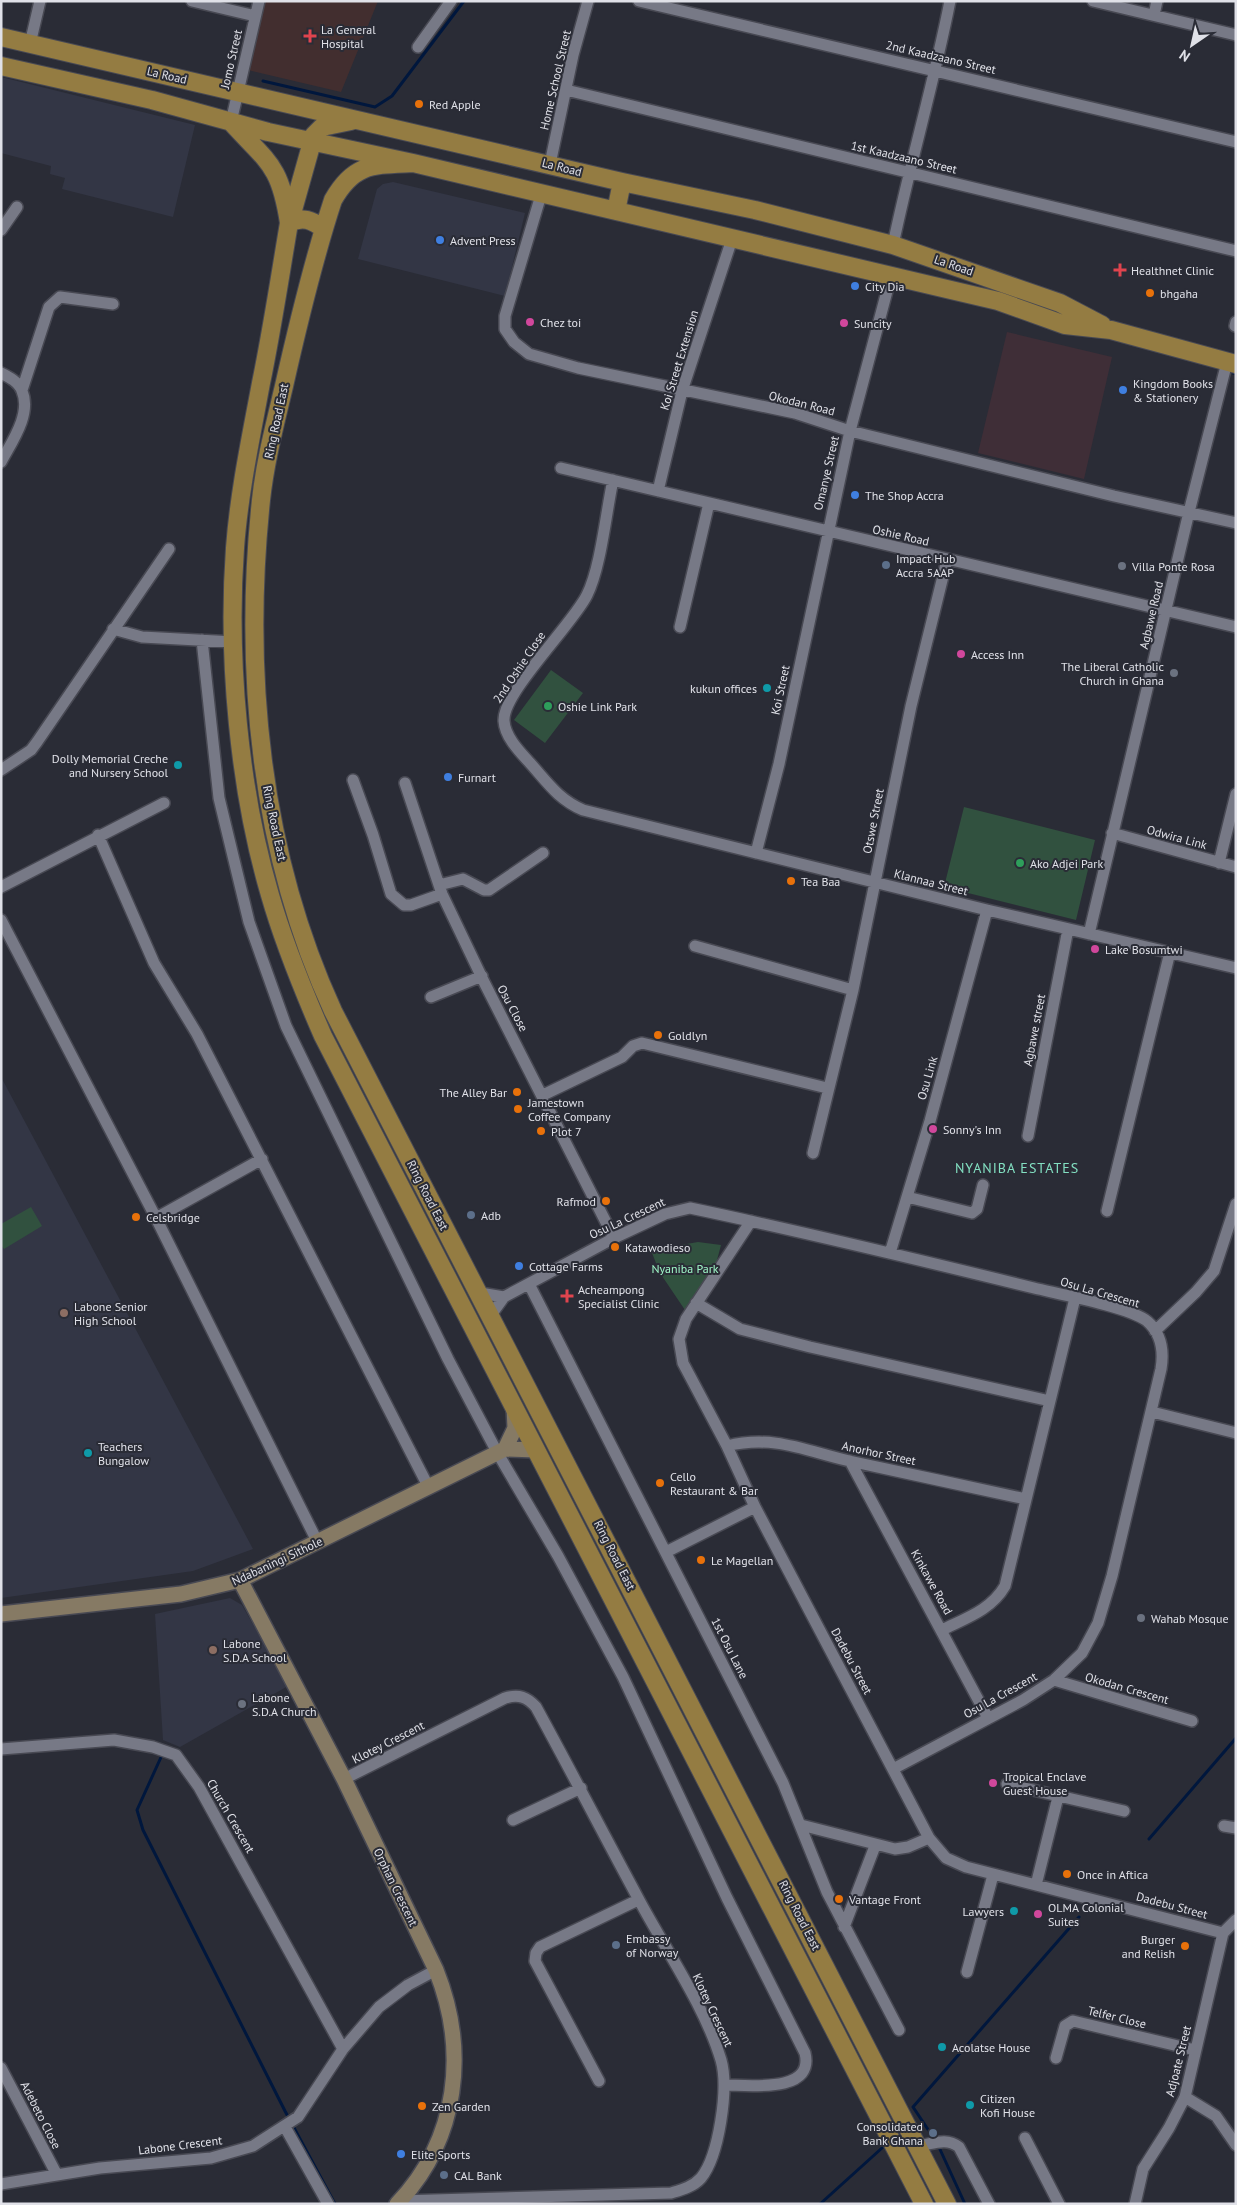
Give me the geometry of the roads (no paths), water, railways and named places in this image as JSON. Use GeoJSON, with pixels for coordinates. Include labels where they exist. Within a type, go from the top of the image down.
{"type":"FeatureCollection","features":[{"type":"Feature","properties":{"kind":"main road","name":"La Road"},"geometry":{"type":"LineString","coordinates":[[1,37],[622,182],[754,210],[893,245],[1060,303],[1111,330]]}},
{"type":"Feature","properties":{"kind":"main road","name":"La Road"},"geometry":{"type":"LineString","coordinates":[[2,66],[152,100],[313,142],[413,163],[541,195],[998,301],[1065,325],[1111,330],[1232,363]]}},
{"type":"Feature","properties":{"kind":"main road"},"geometry":{"type":"LineString","coordinates":[[324,229],[307,219],[289,223],[314,135],[322,127],[361,120]]}},
{"type":"Feature","properties":{"kind":"main road","name":"Ring Road East"},"geometry":{"type":"LineString","coordinates":[[231,122],[257,147],[278,176],[284,193],[289,223],[237,531],[232,602],[238,714],[255,836],[270,896],[299,980],[327,1043],[808,1975],[924,2204]]}},
{"type":"Feature","properties":{"kind":"main road","name":"Ring Road East"},"geometry":{"type":"LineString","coordinates":[[413,163],[383,164],[355,173],[343,183],[333,200],[293,345],[268,453],[261,499],[255,566],[255,700],[270,803],[290,891],[322,987],[826,1966],[931,2144],[947,2204]]}},
{"type":"Feature","properties":{"kind":"main road"},"geometry":{"type":"LineString","coordinates":[[616,211],[622,182]]}},
{"type":"Feature","properties":{"kind":"main road"},"geometry":{"type":"LineString","coordinates":[[951,290],[957,266]]}},
{"type":"Feature","properties":{"kind":"main road"},"geometry":{"type":"LineString","coordinates":[[251,807],[261,808],[270,803]]}},
{"type":"Feature","properties":{"kind":"main road"},"geometry":{"type":"LineString","coordinates":[[808,1975],[826,1966]]}},
{"type":"Feature","properties":{"kind":"street"},"geometry":{"type":"LineString","coordinates":[[30,44],[40,1]]}},
{"type":"Feature","properties":{"kind":"street"},"geometry":{"type":"LineString","coordinates":[[192,1],[255,16]]}},
{"type":"Feature","properties":{"kind":"street","name":"Jomo Street"},"geometry":{"type":"LineString","coordinates":[[231,122],[259,1]]}},
{"type":"Feature","properties":{"kind":"street"},"geometry":{"type":"LineString","coordinates":[[418,47],[451,1]]}},
{"type":"Feature","properties":{"kind":"street","name":"Home School Street"},"geometry":{"type":"LineString","coordinates":[[550,164],[588,1]]}},
{"type":"Feature","properties":{"kind":"street","name":"2nd Kaadzaano Street"},"geometry":{"type":"LineString","coordinates":[[639,1],[1236,142]]}},
{"type":"Feature","properties":{"kind":"street"},"geometry":{"type":"LineString","coordinates":[[893,245],[908,173],[936,70],[950,1]]}},
{"type":"Feature","properties":{"kind":"street"},"geometry":{"type":"LineString","coordinates":[[1093,1],[1236,35]]}},
{"type":"Feature","properties":{"kind":"street"},"geometry":{"type":"LineString","coordinates":[[1154,15],[1157,1]]}},
{"type":"Feature","properties":{"kind":"street","name":"1st Kaadzaano Street"},"geometry":{"type":"LineString","coordinates":[[566,90],[1236,251]]}},
{"type":"Feature","properties":{"kind":"street","name":"Okodan Road"},"geometry":{"type":"LineString","coordinates":[[541,195],[505,316],[505,329],[514,342],[530,354],[578,368],[795,414],[850,431],[1236,524]]}},
{"type":"Feature","properties":{"kind":"street"},"geometry":{"type":"LineString","coordinates":[[1,230],[17,208]]}},
{"type":"Feature","properties":{"kind":"street","name":"Koi Street Extension"},"geometry":{"type":"LineString","coordinates":[[658,491],[682,391],[732,239]]}},
{"type":"Feature","properties":{"kind":"street","name":"Omanye Street"},"geometry":{"type":"LineString","coordinates":[[827,532],[850,431],[891,276]]}},
{"type":"Feature","properties":{"kind":"street"},"geometry":{"type":"LineString","coordinates":[[1,462],[20,425],[24,406],[22,390],[49,307],[60,297],[113,304]]}},
{"type":"Feature","properties":{"kind":"street","name":"Agbawe Road"},"geometry":{"type":"LineString","coordinates":[[1090,934],[1112,833],[1140,729],[1189,512],[1232,363]]}},
{"type":"Feature","properties":{"kind":"street"},"geometry":{"type":"LineString","coordinates":[[1,373],[14,381],[22,390]]}},
{"type":"Feature","properties":{"kind":"street","name":"Oshie Road"},"geometry":{"type":"LineString","coordinates":[[561,468],[1236,627]]}},
{"type":"Feature","properties":{"kind":"street","name":"2nd Oshie Close"},"geometry":{"type":"LineString","coordinates":[[613,480],[594,576],[586,596],[506,707],[504,724],[513,742],[558,796],[583,810],[620,820]]}},
{"type":"Feature","properties":{"kind":"street"},"geometry":{"type":"LineString","coordinates":[[680,627],[709,503]]}},
{"type":"Feature","properties":{"kind":"street","name":"Koi Street"},"geometry":{"type":"LineString","coordinates":[[756,853],[779,764],[827,532]]}},
{"type":"Feature","properties":{"kind":"street"},"geometry":{"type":"LineString","coordinates":[[1,770],[31,750],[169,549]]}},
{"type":"Feature","properties":{"kind":"street","name":"Otswe Street"},"geometry":{"type":"LineString","coordinates":[[812,1153],[853,990],[911,706],[947,560]]}},
{"type":"Feature","properties":{"kind":"street"},"geometry":{"type":"LineString","coordinates":[[113,629],[142,637],[234,642]]}},
{"type":"Feature","properties":{"kind":"street"},"geometry":{"type":"LineString","coordinates":[[202,640],[219,798],[249,922],[286,1026],[448,1359],[501,1450],[622,1678],[727,1898],[805,2053],[807,2060],[804,2069],[790,2082],[780,2086],[724,2085]]}},
{"type":"Feature","properties":{"kind":"street"},"geometry":{"type":"LineString","coordinates":[[353,780],[373,835],[391,894],[404,904],[411,905],[463,879],[484,890],[489,890],[543,853]]}},
{"type":"Feature","properties":{"kind":"street","name":"Osu Close"},"geometry":{"type":"LineString","coordinates":[[405,783],[441,889],[482,976],[614,1238]]}},
{"type":"Feature","properties":{"kind":"street"},"geometry":{"type":"LineString","coordinates":[[1219,863],[1236,794]]}},
{"type":"Feature","properties":{"kind":"street"},"geometry":{"type":"LineString","coordinates":[[1,887],[164,802]]}},
{"type":"Feature","properties":{"kind":"street","name":"Klannaa Street"},"geometry":{"type":"LineString","coordinates":[[620,820],[987,910],[1236,968]]}},
{"type":"Feature","properties":{"kind":"street","name":"Odwira Link"},"geometry":{"type":"LineString","coordinates":[[1112,833],[1236,867]]}},
{"type":"Feature","properties":{"kind":"street"},"geometry":{"type":"LineString","coordinates":[[98,835],[154,963],[198,1034],[428,1486]]}},
{"type":"Feature","properties":{"kind":"street","name":"Osu Link"},"geometry":{"type":"LineString","coordinates":[[890,1253],[987,910]]}},
{"type":"Feature","properties":{"kind":"street"},"geometry":{"type":"LineString","coordinates":[[1,920],[156,1218],[318,1543]]}},
{"type":"Feature","properties":{"kind":"street","name":"Agbawe street"},"geometry":{"type":"LineString","coordinates":[[1028,1136],[1068,929]]}},
{"type":"Feature","properties":{"kind":"street"},"geometry":{"type":"LineString","coordinates":[[695,946],[853,990]]}},
{"type":"Feature","properties":{"kind":"street"},"geometry":{"type":"LineString","coordinates":[[1106,1211],[1170,952]]}},
{"type":"Feature","properties":{"kind":"street"},"geometry":{"type":"LineString","coordinates":[[431,997],[482,976]]}},
{"type":"Feature","properties":{"kind":"street"},"geometry":{"type":"LineString","coordinates":[[543,1095],[622,1057],[633,1046],[642,1043],[659,1045],[827,1088]]}},
{"type":"Feature","properties":{"kind":"street"},"geometry":{"type":"LineString","coordinates":[[156,1218],[262,1159]]}},
{"type":"Feature","properties":{"kind":"street"},"geometry":{"type":"LineString","coordinates":[[907,1197],[972,1213],[976,1209],[983,1185]]}},
{"type":"Feature","properties":{"kind":"street"},"geometry":{"type":"LineString","coordinates":[[1155,1331],[1196,1292],[1214,1271],[1236,1204]]}},
{"type":"Feature","properties":{"kind":"street","name":"Osu La Crescent"},"geometry":{"type":"LineString","coordinates":[[491,1315],[504,1296],[614,1238],[665,1214],[690,1208],[890,1253],[1075,1298],[1137,1315],[1148,1322],[1162,1342],[1163,1354],[1152,1412],[1112,1576],[1098,1623],[1082,1653],[1054,1680],[1023,1700],[893,1768]]}},
{"type":"Feature","properties":{"kind":"street","name":"Dadebu Street"},"geometry":{"type":"LineString","coordinates":[[751,1221],[686,1319],[679,1340],[683,1363],[727,1446],[755,1506],[929,1838],[946,1858],[992,1875],[1106,1902],[1223,1933]]}},
{"type":"Feature","properties":{"kind":"street","name":"1st Osu Lane"},"geometry":{"type":"LineString","coordinates":[[529,1284],[783,1783],[801,1825],[812,1858],[844,1927],[898,2030]]}},
{"type":"Feature","properties":{"kind":"street"},"geometry":{"type":"LineString","coordinates":[[480,1294],[504,1296]]}},
{"type":"Feature","properties":{"kind":"street"},"geometry":{"type":"LineString","coordinates":[[942,1630],[993,1604],[1003,1591],[1075,1298]]}},
{"type":"Feature","properties":{"kind":"street"},"geometry":{"type":"LineString","coordinates":[[696,1303],[740,1329],[810,1347],[1050,1401]]}},
{"type":"Feature","properties":{"kind":"street"},"geometry":{"type":"LineString","coordinates":[[501,1450],[515,1428],[514,1408]]}},
{"type":"Feature","properties":{"kind":"street"},"geometry":{"type":"LineString","coordinates":[[1152,1412],[1236,1433]]}},
{"type":"Feature","properties":{"kind":"street","name":"Anorhor Street"},"geometry":{"type":"LineString","coordinates":[[727,1446],[747,1441],[773,1442],[850,1461],[1026,1499]]}},
{"type":"Feature","properties":{"kind":"street","name":"Ndabaningi Sithole"},"geometry":{"type":"LineString","coordinates":[[1,1614],[182,1594],[240,1580],[318,1543],[501,1450],[536,1450]]}},
{"type":"Feature","properties":{"kind":"street","name":"Kinkawe Road"},"geometry":{"type":"LineString","coordinates":[[850,1461],[988,1718]]}},
{"type":"Feature","properties":{"kind":"street"},"geometry":{"type":"LineString","coordinates":[[666,1552],[755,1506]]}},
{"type":"Feature","properties":{"kind":"street","name":"Orphan Crescent"},"geometry":{"type":"LineString","coordinates":[[240,1580],[344,1779],[436,1970],[448,1999],[456,2056],[454,2088],[446,2122],[433,2150],[398,2202]]}},
{"type":"Feature","properties":{"kind":"street","name":"Okodan Crescent"},"geometry":{"type":"LineString","coordinates":[[1054,1680],[1192,1721]]}},
{"type":"Feature","properties":{"kind":"street","name":"Klotey Crescent"},"geometry":{"type":"LineString","coordinates":[[344,1779],[463,1719],[515,1696],[529,1700],[536,1708],[581,1788],[638,1900],[703,2018],[721,2061],[724,2085],[713,2150],[700,2178],[689,2188],[671,2194],[398,2202]]}},
{"type":"Feature","properties":{"kind":"street","name":"Church Crescent"},"geometry":{"type":"LineString","coordinates":[[1,1749],[114,1740],[153,1747],[176,1755],[204,1795],[343,2049]]}},
{"type":"Feature","properties":{"kind":"street"},"geometry":{"type":"LineString","coordinates":[[1007,1784],[1124,1811]]}},
{"type":"Feature","properties":{"kind":"street"},"geometry":{"type":"LineString","coordinates":[[513,1820],[581,1788]]}},
{"type":"Feature","properties":{"kind":"street"},"geometry":{"type":"LineString","coordinates":[[1036,1885],[1058,1797]]}},
{"type":"Feature","properties":{"kind":"street"},"geometry":{"type":"LineString","coordinates":[[801,1825],[875,1846],[895,1849],[908,1847],[929,1838]]}},
{"type":"Feature","properties":{"kind":"street"},"geometry":{"type":"LineString","coordinates":[[844,1927],[875,1846]]}},
{"type":"Feature","properties":{"kind":"street"},"geometry":{"type":"LineString","coordinates":[[967,1972],[992,1875]]}},
{"type":"Feature","properties":{"kind":"street"},"geometry":{"type":"LineString","coordinates":[[599,2081],[536,1961],[536,1953],[540,1947],[638,1900]]}},
{"type":"Feature","properties":{"kind":"street"},"geometry":{"type":"LineString","coordinates":[[1223,1933],[1236,1920]]}},
{"type":"Feature","properties":{"kind":"street","name":"Adjoate Street"},"geometry":{"type":"LineString","coordinates":[[1135,2204],[1143,2169],[1176,2116],[1185,2097],[1223,1933]]}},
{"type":"Feature","properties":{"kind":"street","name":"Labone Crescent"},"geometry":{"type":"LineString","coordinates":[[1,2184],[100,2168],[211,2158],[253,2146],[298,2117],[343,2049],[379,2006],[408,1985],[436,1970]]}},
{"type":"Feature","properties":{"kind":"street","name":"Telfer Close"},"geometry":{"type":"LineString","coordinates":[[1056,2058],[1065,2026],[1073,2021],[1195,2050]]}},
{"type":"Feature","properties":{"kind":"street","name":"Adebeto Close"},"geometry":{"type":"LineString","coordinates":[[1,2068],[57,2175]]}},
{"type":"Feature","properties":{"kind":"street"},"geometry":{"type":"LineString","coordinates":[[1185,2097],[1216,2116],[1236,2145]]}},
{"type":"Feature","properties":{"kind":"street"},"geometry":{"type":"LineString","coordinates":[[285,2127],[328,2204]]}},
{"type":"Feature","properties":{"kind":"street"},"geometry":{"type":"LineString","coordinates":[[1025,2138],[1059,2204]]}},
{"type":"Feature","properties":{"kind":"street"},"geometry":{"type":"LineString","coordinates":[[931,2144],[952,2142],[959,2147],[989,2204]]}},
{"type":"Feature","properties":{"kind":"waterway"},"geometry":{"type":"LineString","coordinates":[[263,81],[375,107],[392,96],[464,1]]}},
{"type":"Feature","properties":{"kind":"waterway"},"geometry":{"type":"LineString","coordinates":[[1149,1839],[1236,1738]]}},
{"type":"Feature","properties":{"kind":"waterway"},"geometry":{"type":"LineString","coordinates":[[162,1755],[137,1810],[143,1830],[285,2111],[335,2204]]}},
{"type":"Feature","properties":{"kind":"waterway"},"geometry":{"type":"LineString","coordinates":[[935,2140],[913,2107],[1079,1917]]}},
{"type":"Feature","properties":{"kind":"waterway"},"geometry":{"type":"LineString","coordinates":[[938,2145],[965,2204]]}},
{"type":"Feature","properties":{"kind":"waterway"},"geometry":{"type":"LineString","coordinates":[[820,2204],[882,2148]]}},
{"type":"Feature","properties":{"kind":"place","name":"La General Hospital"},"geometry":{"type":"Point","coordinates":[310,36]}},
{"type":"Feature","properties":{"kind":"place","name":"Red Apple"},"geometry":{"type":"Point","coordinates":[419,104]}},
{"type":"Feature","properties":{"kind":"place","name":"Advent Press"},"geometry":{"type":"Point","coordinates":[440,240]}},
{"type":"Feature","properties":{"kind":"place","name":"Healthnet Clinic"},"geometry":{"type":"Point","coordinates":[1120,270]}},
{"type":"Feature","properties":{"kind":"place","name":"City Dia"},"geometry":{"type":"Point","coordinates":[855,286]}},
{"type":"Feature","properties":{"kind":"place","name":"bhgaha"},"geometry":{"type":"Point","coordinates":[1150,293]}},
{"type":"Feature","properties":{"kind":"place","name":"Chez toi"},"geometry":{"type":"Point","coordinates":[530,322]}},
{"type":"Feature","properties":{"kind":"place","name":"Suncity"},"geometry":{"type":"Point","coordinates":[844,323]}},
{"type":"Feature","properties":{"kind":"place","name":"Kingdom Books & Stationery"},"geometry":{"type":"Point","coordinates":[1123,390]}},
{"type":"Feature","properties":{"kind":"place","name":"The Shop Accra"},"geometry":{"type":"Point","coordinates":[855,495]}},
{"type":"Feature","properties":{"kind":"place","name":"Impact Hub Accra 5AAP"},"geometry":{"type":"Point","coordinates":[886,565]}},
{"type":"Feature","properties":{"kind":"place","name":"Villa Ponte Rosa"},"geometry":{"type":"Point","coordinates":[1122,566]}},
{"type":"Feature","properties":{"kind":"place","name":"Access Inn"},"geometry":{"type":"Point","coordinates":[961,654]}},
{"type":"Feature","properties":{"kind":"place","name":"The Liberal Catholic Church in Ghana"},"geometry":{"type":"Point","coordinates":[1174,673]}},
{"type":"Feature","properties":{"kind":"place","name":"kukun offices"},"geometry":{"type":"Point","coordinates":[767,688]}},
{"type":"Feature","properties":{"kind":"place","name":"Oshie Link Park"},"geometry":{"type":"Point","coordinates":[548,706]}},
{"type":"Feature","properties":{"kind":"place","name":"Dolly Memorial Creche and Nursery School"},"geometry":{"type":"Point","coordinates":[178,765]}},
{"type":"Feature","properties":{"kind":"place","name":"Furnart"},"geometry":{"type":"Point","coordinates":[448,777]}},
{"type":"Feature","properties":{"kind":"place","name":"Ako Adjei Park"},"geometry":{"type":"Point","coordinates":[1020,863]}},
{"type":"Feature","properties":{"kind":"place","name":"Tea Baa"},"geometry":{"type":"Point","coordinates":[791,881]}},
{"type":"Feature","properties":{"kind":"place","name":"Lake Bosumtwi"},"geometry":{"type":"Point","coordinates":[1095,949]}},
{"type":"Feature","properties":{"kind":"place","name":"Goldlyn"},"geometry":{"type":"Point","coordinates":[658,1035]}},
{"type":"Feature","properties":{"kind":"place","name":"The Alley Bar"},"geometry":{"type":"Point","coordinates":[517,1092]}},
{"type":"Feature","properties":{"kind":"place","name":"Jamestown Coffee Company"},"geometry":{"type":"Point","coordinates":[518,1109]}},
{"type":"Feature","properties":{"kind":"place","name":"Sonny's Inn"},"geometry":{"type":"Point","coordinates":[933,1129]}},
{"type":"Feature","properties":{"kind":"place","name":"Plot 7"},"geometry":{"type":"Point","coordinates":[541,1131]}},
{"type":"Feature","properties":{"kind":"place","name":"Rafmod"},"geometry":{"type":"Point","coordinates":[606,1201]}},
{"type":"Feature","properties":{"kind":"place","name":"Adb"},"geometry":{"type":"Point","coordinates":[471,1215]}},
{"type":"Feature","properties":{"kind":"place","name":"Celsbridge"},"geometry":{"type":"Point","coordinates":[136,1217]}},
{"type":"Feature","properties":{"kind":"place","name":"Katawodieso"},"geometry":{"type":"Point","coordinates":[615,1247]}},
{"type":"Feature","properties":{"kind":"place","name":"Cottage Farms"},"geometry":{"type":"Point","coordinates":[519,1266]}},
{"type":"Feature","properties":{"kind":"place","name":"Acheampong Specialist Clinic"},"geometry":{"type":"Point","coordinates":[567,1296]}},
{"type":"Feature","properties":{"kind":"place","name":"Labone Senior High School"},"geometry":{"type":"Point","coordinates":[64,1313]}},
{"type":"Feature","properties":{"kind":"place","name":"Teachers Bungalow"},"geometry":{"type":"Point","coordinates":[88,1453]}},
{"type":"Feature","properties":{"kind":"place","name":"Cello Restaurant & Bar"},"geometry":{"type":"Point","coordinates":[660,1483]}},
{"type":"Feature","properties":{"kind":"place","name":"Le Magellan"},"geometry":{"type":"Point","coordinates":[701,1560]}},
{"type":"Feature","properties":{"kind":"place","name":"Wahab Mosque"},"geometry":{"type":"Point","coordinates":[1141,1618]}},
{"type":"Feature","properties":{"kind":"place","name":"Labone S.D.A School"},"geometry":{"type":"Point","coordinates":[213,1650]}},
{"type":"Feature","properties":{"kind":"place","name":"Labone S.D.A Church"},"geometry":{"type":"Point","coordinates":[242,1704]}},
{"type":"Feature","properties":{"kind":"place","name":"Tropical Enclave Guest House"},"geometry":{"type":"Point","coordinates":[993,1783]}},
{"type":"Feature","properties":{"kind":"place","name":"Once in Aftica"},"geometry":{"type":"Point","coordinates":[1067,1874]}},
{"type":"Feature","properties":{"kind":"place","name":"Vantage Front"},"geometry":{"type":"Point","coordinates":[839,1899]}},
{"type":"Feature","properties":{"kind":"place","name":"Lawyers"},"geometry":{"type":"Point","coordinates":[1014,1911]}},
{"type":"Feature","properties":{"kind":"place","name":"OLMA Colonial Suites"},"geometry":{"type":"Point","coordinates":[1038,1914]}},
{"type":"Feature","properties":{"kind":"place","name":"Embassy of Norway"},"geometry":{"type":"Point","coordinates":[616,1945]}},
{"type":"Feature","properties":{"kind":"place","name":"Burger and Relish"},"geometry":{"type":"Point","coordinates":[1185,1946]}},
{"type":"Feature","properties":{"kind":"place","name":"Acolatse House"},"geometry":{"type":"Point","coordinates":[942,2047]}},
{"type":"Feature","properties":{"kind":"place","name":"Citizen Kofi House"},"geometry":{"type":"Point","coordinates":[970,2105]}},
{"type":"Feature","properties":{"kind":"place","name":"Zen Garden"},"geometry":{"type":"Point","coordinates":[422,2106]}},
{"type":"Feature","properties":{"kind":"place","name":"Consolidated Bank Ghana"},"geometry":{"type":"Point","coordinates":[933,2133]}},
{"type":"Feature","properties":{"kind":"place","name":"Elite Sports"},"geometry":{"type":"Point","coordinates":[401,2154]}},
{"type":"Feature","properties":{"kind":"place","name":"CAL Bank"},"geometry":{"type":"Point","coordinates":[444,2175]}},
{"type":"Feature","properties":{"kind":"district","name":"NYANIBA ESTATES"},"geometry":{"type":"Point","coordinates":[1017,1168]}},
{"type":"Feature","properties":{"kind":"park label","name":"Nyaniba Park"},"geometry":{"type":"Point","coordinates":[685,1268]}}]}
